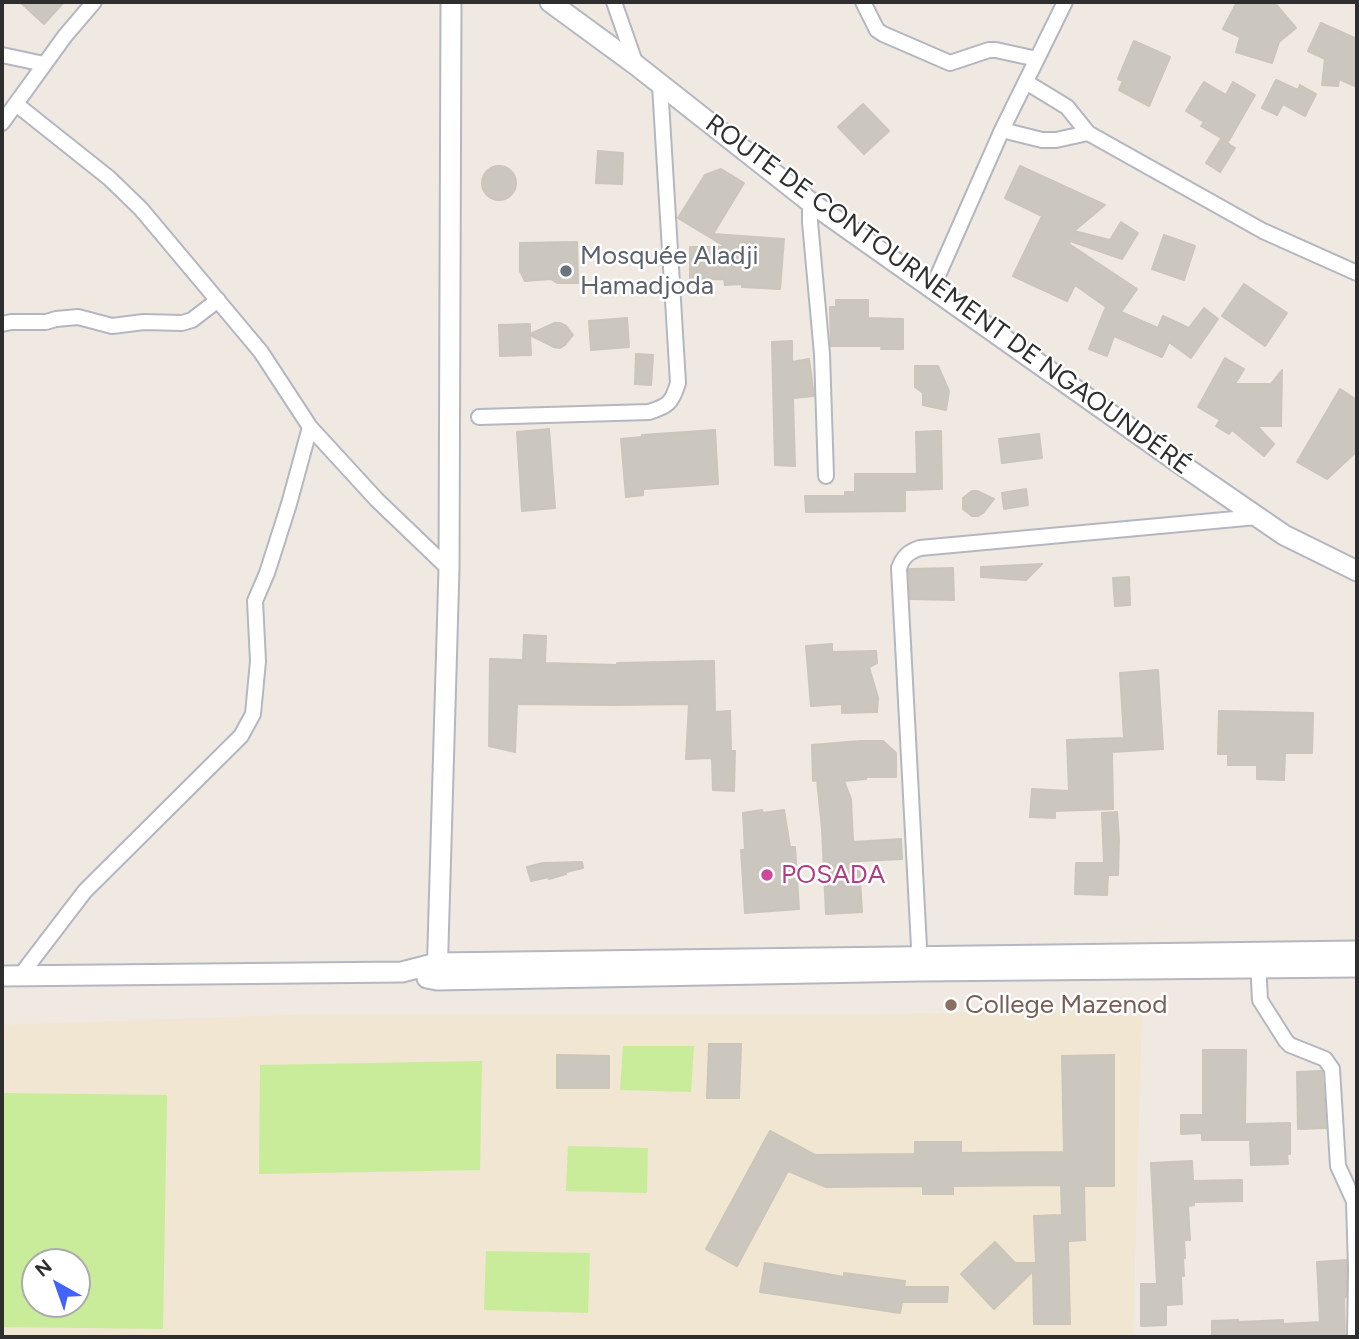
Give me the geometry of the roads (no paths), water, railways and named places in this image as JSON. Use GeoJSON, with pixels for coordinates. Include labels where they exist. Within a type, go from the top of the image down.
{"type":"FeatureCollection","features":[{"type":"Feature","properties":{"kind":"street"},"geometry":{"type":"LineString","coordinates":[[2,123],[44,64],[94,2]]}},
{"type":"Feature","properties":{"kind":"street"},"geometry":{"type":"LineString","coordinates":[[437,972],[449,569],[451,2]]}},
{"type":"Feature","properties":{"kind":"street","name":"ROUTE DE CONTOURNEMENT DE NGAOUNDÉRÉ"},"geometry":{"type":"LineString","coordinates":[[550,2],[636,65],[810,202],[932,289],[1284,535],[1357,571]]}},
{"type":"Feature","properties":{"kind":"street"},"geometry":{"type":"LineString","coordinates":[[614,2],[636,65]]}},
{"type":"Feature","properties":{"kind":"street"},"geometry":{"type":"LineString","coordinates":[[863,2],[877,30],[950,63],[989,50],[1038,59]]}},
{"type":"Feature","properties":{"kind":"street"},"geometry":{"type":"LineString","coordinates":[[932,289],[1002,130],[1065,2]]}},
{"type":"Feature","properties":{"kind":"street"},"geometry":{"type":"LineString","coordinates":[[2,55],[44,64]]}},
{"type":"Feature","properties":{"kind":"street"},"geometry":{"type":"LineString","coordinates":[[1026,82],[1067,107],[1088,133],[1263,231],[1357,273]]}},
{"type":"Feature","properties":{"kind":"street"},"geometry":{"type":"LineString","coordinates":[[479,417],[649,412],[666,407],[674,396],[678,383],[660,85]]}},
{"type":"Feature","properties":{"kind":"street"},"geometry":{"type":"LineString","coordinates":[[16,104],[141,209],[261,352],[310,427],[377,500],[449,569]]}},
{"type":"Feature","properties":{"kind":"street"},"geometry":{"type":"LineString","coordinates":[[1002,130],[1042,140],[1088,133]]}},
{"type":"Feature","properties":{"kind":"street"},"geometry":{"type":"LineString","coordinates":[[810,202],[822,354],[826,476]]}},
{"type":"Feature","properties":{"kind":"street"},"geometry":{"type":"LineString","coordinates":[[2,324],[78,317],[112,326],[144,322],[182,323],[192,320],[218,300]]}},
{"type":"Feature","properties":{"kind":"street"},"geometry":{"type":"LineString","coordinates":[[11,976],[85,891],[241,736],[253,714],[258,661],[255,601],[289,504],[310,427]]}},
{"type":"Feature","properties":{"kind":"street"},"geometry":{"type":"LineString","coordinates":[[920,964],[899,568],[903,558],[920,548],[1257,517]]}},
{"type":"Feature","properties":{"kind":"street"},"geometry":{"type":"LineString","coordinates":[[11,976],[1258,960],[1357,951]]}},
{"type":"Feature","properties":{"kind":"street"},"geometry":{"type":"LineString","coordinates":[[1258,960],[1357,967]]}},
{"type":"Feature","properties":{"kind":"street"},"geometry":{"type":"LineString","coordinates":[[1258,960],[1260,1000],[1286,1041],[1325,1059],[1332,1069],[1338,1166],[1353,1201],[1355,1337]]}},
{"type":"Feature","properties":{"kind":"place","name":"Mosquée Aladji Hamadjoda"},"geometry":{"type":"Point","coordinates":[566,271]}},
{"type":"Feature","properties":{"kind":"place","name":"POSADA"},"geometry":{"type":"Point","coordinates":[767,875]}},
{"type":"Feature","properties":{"kind":"place","name":"College Mazenod"},"geometry":{"type":"Point","coordinates":[951,1005]}}]}
